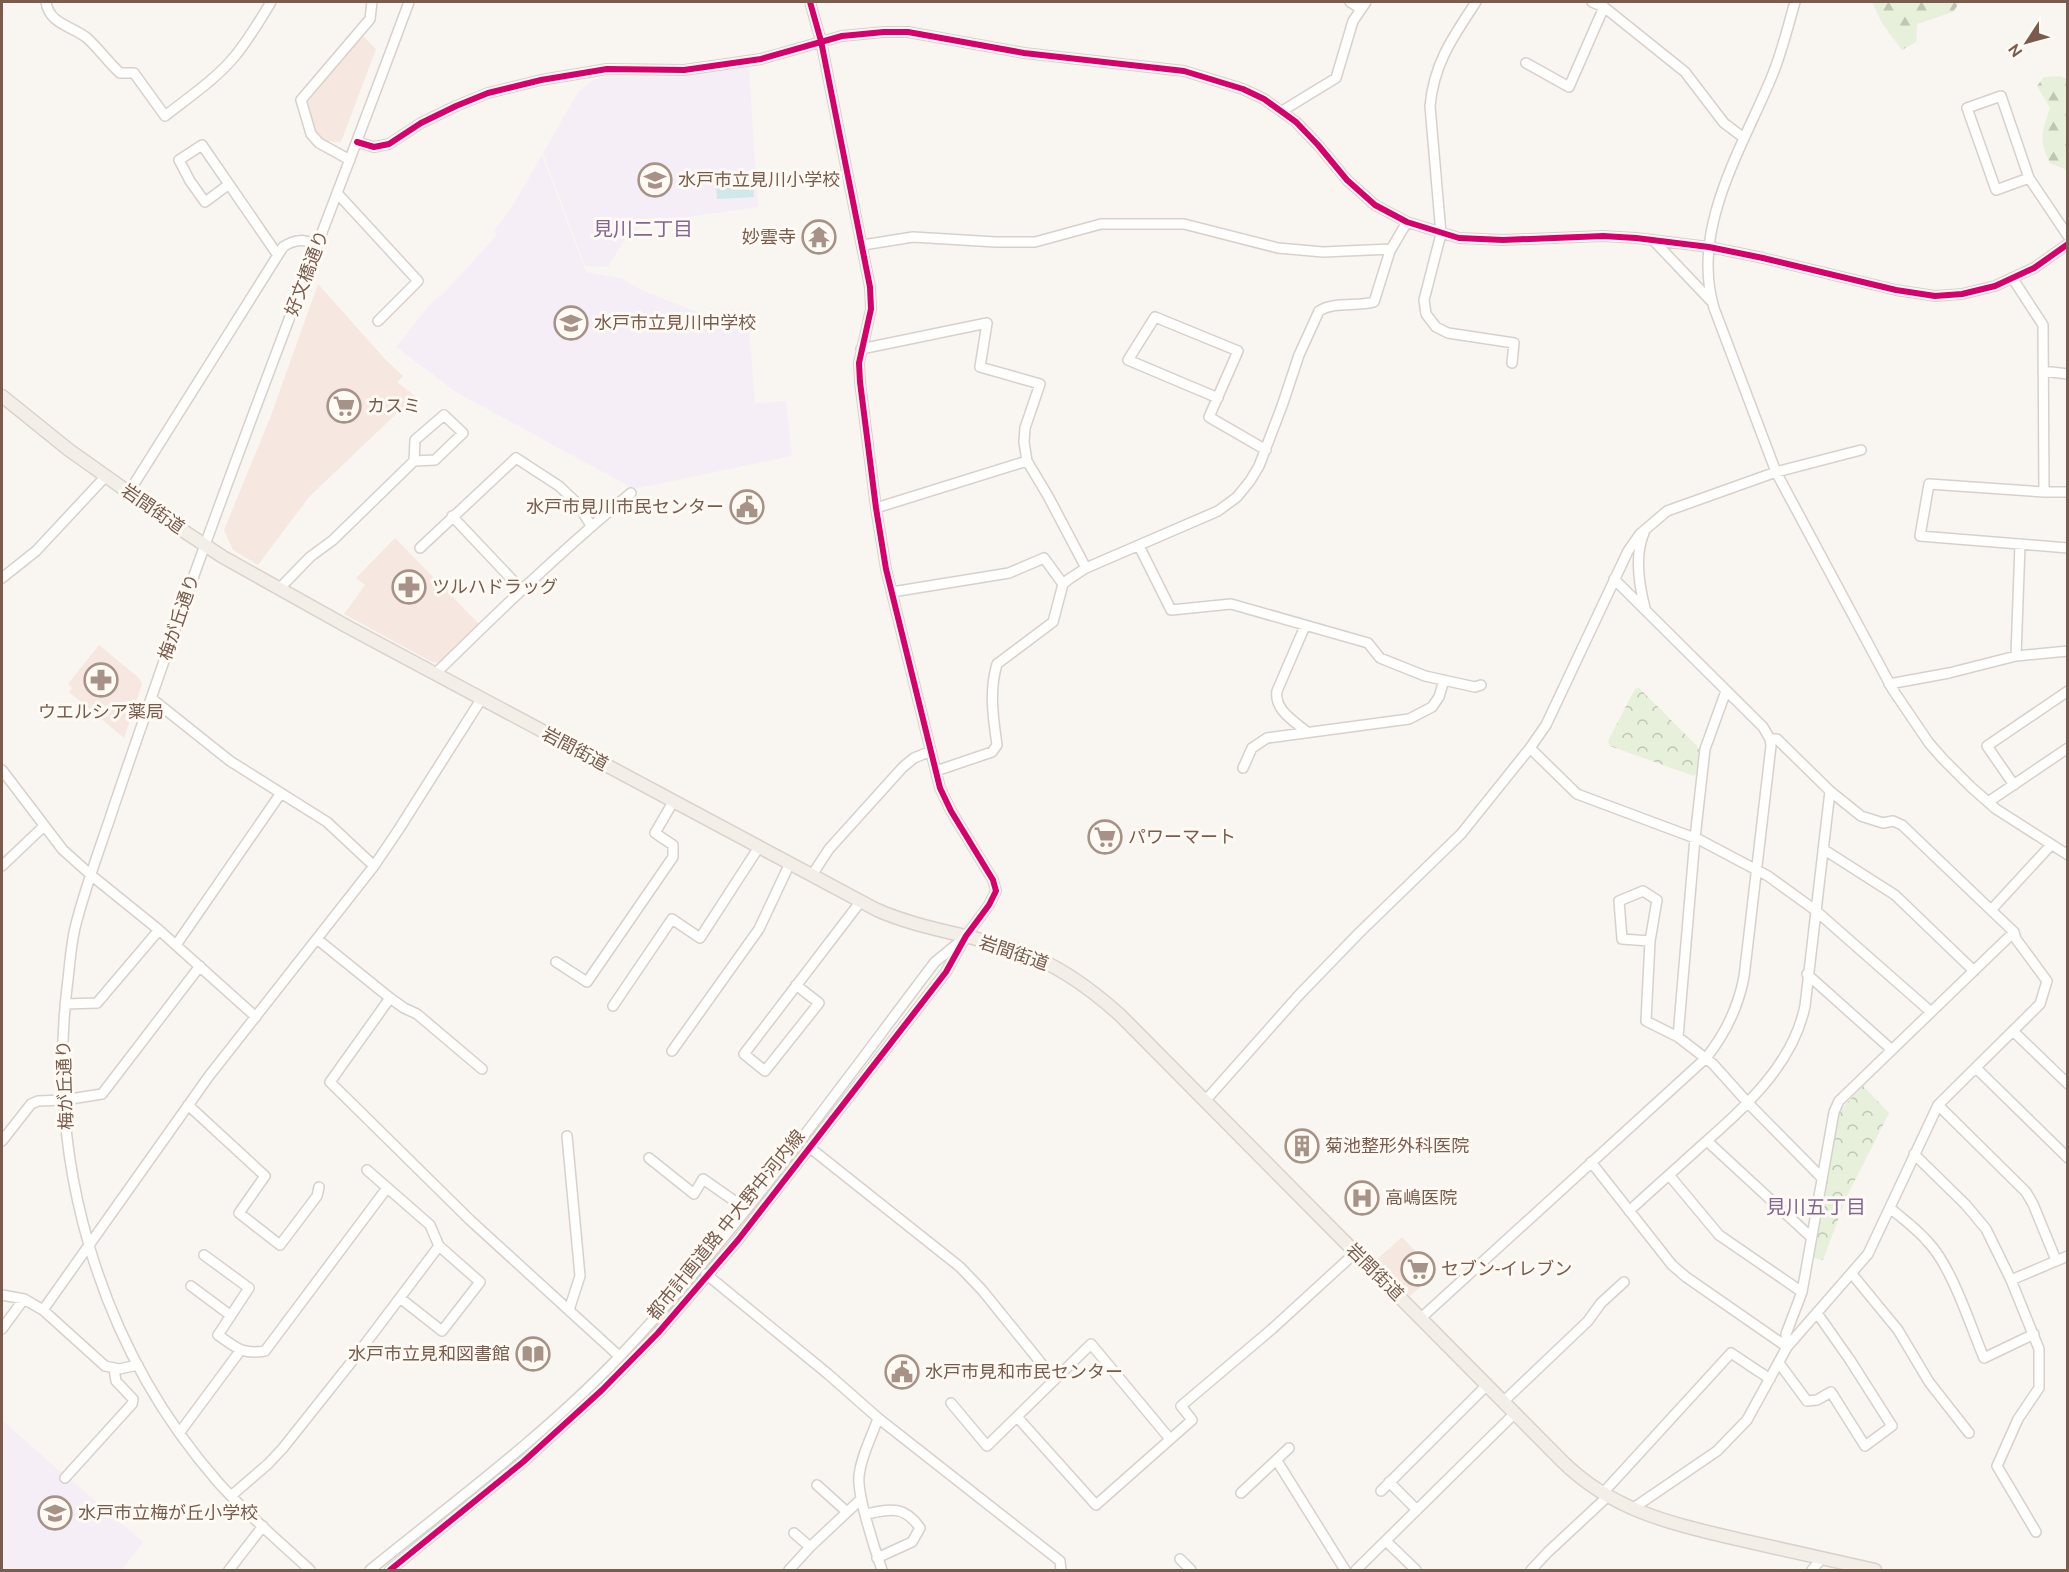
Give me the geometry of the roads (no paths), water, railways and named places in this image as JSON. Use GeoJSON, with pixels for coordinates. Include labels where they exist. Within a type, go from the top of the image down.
{"type":"FeatureCollection","features":[{"type":"Feature","properties":{"kind":"main road","name":"岩間街道"},"geometry":{"type":"LineString","coordinates":[[2,396],[57,441],[204,545],[279,589],[861,902],[911,923],[1019,951],[1071,975],[1113,1009],[1573,1472],[1604,1496],[1632,1509],[1677,1524],[1875,1570]]}},
{"type":"Feature","properties":{"kind":"street"},"geometry":{"type":"LineString","coordinates":[[46,2],[47,10],[52,17],[86,37],[120,73],[134,73],[165,116],[208,83],[235,56],[271,2]]}},
{"type":"Feature","properties":{"kind":"street"},"geometry":{"type":"LineString","coordinates":[[350,160],[319,142],[311,134],[301,100],[370,18],[372,2]]}},
{"type":"Feature","properties":{"kind":"street","name":"好文橋通り"},"geometry":{"type":"LineString","coordinates":[[204,545],[409,2]]}},
{"type":"Feature","properties":{"kind":"street"},"geometry":{"type":"LineString","coordinates":[[810,2],[821,41],[870,287],[871,309],[861,349],[860,382],[876,508],[892,592],[945,801],[996,887],[989,905],[966,936]]}},
{"type":"Feature","properties":{"kind":"street"},"geometry":{"type":"LineString","coordinates":[[1282,111],[1336,78],[1353,21],[1363,5],[1350,2]]}},
{"type":"Feature","properties":{"kind":"street"},"geometry":{"type":"LineString","coordinates":[[1476,2],[1447,46],[1431,89],[1430,106],[1441,234],[1424,300],[1426,314],[1436,327],[1448,333],[1515,343],[1512,363]]}},
{"type":"Feature","properties":{"kind":"street"},"geometry":{"type":"LineString","coordinates":[[1592,2],[1604,7],[1685,72],[1724,123],[1744,138]]}},
{"type":"Feature","properties":{"kind":"street"},"geometry":{"type":"LineString","coordinates":[[1795,2],[1773,74],[1744,138],[1718,206],[1709,248],[1710,295],[1776,472],[1889,684],[1943,759],[1988,802],[2067,855]]}},
{"type":"Feature","properties":{"kind":"street"},"geometry":{"type":"LineString","coordinates":[[1526,63],[1569,87],[1604,7]]}},
{"type":"Feature","properties":{"kind":"street"},"geometry":{"type":"LineString","coordinates":[[357,142],[381,147],[421,123],[456,106],[488,93],[541,80],[607,69],[684,70],[761,59],[821,41],[859,34],[908,32],[1024,53],[1184,71],[1244,89],[1282,111],[1307,132],[1336,169],[1375,205],[1407,222],[1441,234],[1479,240],[1603,236],[1654,241],[1709,248],[1935,296],[1962,294],[2013,279],[2034,268],[2067,244]]}},
{"type":"Feature","properties":{"kind":"street"},"geometry":{"type":"LineString","coordinates":[[2029,178],[1996,190],[1967,108],[2001,96],[2029,178],[2067,236]]}},
{"type":"Feature","properties":{"kind":"street"},"geometry":{"type":"LineString","coordinates":[[228,185],[205,202],[179,160],[202,145],[278,254]]}},
{"type":"Feature","properties":{"kind":"street"},"geometry":{"type":"LineString","coordinates":[[337,193],[418,281],[378,321]]}},
{"type":"Feature","properties":{"kind":"street"},"geometry":{"type":"LineString","coordinates":[[936,771],[992,752],[997,745],[992,713],[992,693],[997,664],[1053,622],[1063,584],[1086,568],[1218,511],[1237,497],[1259,466],[1299,356],[1319,311],[1326,307],[1363,305],[1374,302],[1391,249],[1407,222]]}},
{"type":"Feature","properties":{"kind":"street"},"geometry":{"type":"LineString","coordinates":[[863,245],[913,237],[1035,242],[1101,224],[1184,224],[1278,248],[1323,252],[1391,249]]}},
{"type":"Feature","properties":{"kind":"street"},"geometry":{"type":"LineString","coordinates":[[129,492],[283,247],[291,241],[300,239],[318,244]]}},
{"type":"Feature","properties":{"kind":"street"},"geometry":{"type":"LineString","coordinates":[[1654,241],[1712,301]]}},
{"type":"Feature","properties":{"kind":"street"},"geometry":{"type":"LineString","coordinates":[[2013,279],[2043,324],[2044,492]]}},
{"type":"Feature","properties":{"kind":"street"},"geometry":{"type":"LineString","coordinates":[[1218,398],[1128,360],[1155,317],[1238,351],[1218,398],[1209,417],[1266,450]]}},
{"type":"Feature","properties":{"kind":"street"},"geometry":{"type":"LineString","coordinates":[[861,349],[987,323],[980,367],[1040,384],[1025,428],[1024,442],[1027,461],[1086,568]]}},
{"type":"Feature","properties":{"kind":"street"},"geometry":{"type":"LineString","coordinates":[[2043,371],[2067,374]]}},
{"type":"Feature","properties":{"kind":"street"},"geometry":{"type":"LineString","coordinates":[[279,589],[310,557],[333,540],[414,462],[435,460],[463,433],[444,415],[415,440],[414,462]]}},
{"type":"Feature","properties":{"kind":"street"},"geometry":{"type":"LineString","coordinates":[[1205,1101],[1299,995],[1461,834],[1530,748],[1545,725],[1628,551],[1646,528],[1666,511],[1776,472],[1861,450]]}},
{"type":"Feature","properties":{"kind":"street"},"geometry":{"type":"LineString","coordinates":[[420,548],[516,458],[559,486],[578,504],[591,526]]}},
{"type":"Feature","properties":{"kind":"street"},"geometry":{"type":"LineString","coordinates":[[876,508],[1027,461]]}},
{"type":"Feature","properties":{"kind":"street"},"geometry":{"type":"LineString","coordinates":[[2,579],[36,551],[106,476]]}},
{"type":"Feature","properties":{"kind":"street"},"geometry":{"type":"LineString","coordinates":[[2067,492],[1929,484],[1920,536],[2067,548]]}},
{"type":"Feature","properties":{"kind":"street"},"geometry":{"type":"LineString","coordinates":[[436,673],[521,589],[631,493]]}},
{"type":"Feature","properties":{"kind":"street"},"geometry":{"type":"LineString","coordinates":[[452,516],[521,589]]}},
{"type":"Feature","properties":{"kind":"street"},"geometry":{"type":"LineString","coordinates":[[1646,528],[1640,546],[1639,574],[1646,610]]}},
{"type":"Feature","properties":{"kind":"street"},"geometry":{"type":"LineString","coordinates":[[2016,656],[2020,544]]}},
{"type":"Feature","properties":{"kind":"street","name":"梅が丘通り"},"geometry":{"type":"LineString","coordinates":[[204,545],[91,875],[75,930],[65,1004],[64,1100],[69,1156],[88,1247],[115,1317],[152,1390],[205,1466],[231,1496],[310,1570]]}},
{"type":"Feature","properties":{"kind":"street"},"geometry":{"type":"LineString","coordinates":[[1139,546],[1171,610],[1231,604],[1368,643],[1380,658],[1425,676],[1475,687],[1481,685]]}},
{"type":"Feature","properties":{"kind":"street"},"geometry":{"type":"LineString","coordinates":[[892,592],[1010,573],[1044,558],[1063,584]]}},
{"type":"Feature","properties":{"kind":"street"},"geometry":{"type":"LineString","coordinates":[[1420,1318],[1706,1058],[1728,1026],[1738,1003],[1744,977],[1770,739],[1764,727],[1614,579]]}},
{"type":"Feature","properties":{"kind":"street"},"geometry":{"type":"LineString","coordinates":[[1305,626],[1277,691],[1276,699],[1281,709],[1306,732]]}},
{"type":"Feature","properties":{"kind":"street"},"geometry":{"type":"LineString","coordinates":[[1889,684],[1949,673],[2016,656],[2067,651]]}},
{"type":"Feature","properties":{"kind":"street"},"geometry":{"type":"LineString","coordinates":[[1243,768],[1252,748],[1267,738],[1409,719],[1432,707],[1439,697],[1444,680]]}},
{"type":"Feature","properties":{"kind":"street"},"geometry":{"type":"LineString","coordinates":[[1678,1037],[1705,749],[1726,691]]}},
{"type":"Feature","properties":{"kind":"street"},"geometry":{"type":"LineString","coordinates":[[2014,785],[1987,746],[2067,691]]}},
{"type":"Feature","properties":{"kind":"street"},"geometry":{"type":"LineString","coordinates":[[151,698],[230,761],[327,822],[374,866]]}},
{"type":"Feature","properties":{"kind":"street"},"geometry":{"type":"LineString","coordinates":[[43,1310],[188,1105],[374,866],[482,698]]}},
{"type":"Feature","properties":{"kind":"street"},"geometry":{"type":"LineString","coordinates":[[1632,1509],[1717,1451],[1747,1420],[1786,1347],[1868,1254],[1938,1104],[2040,1004],[2047,981],[2016,939],[2014,932],[1902,825],[1893,821],[1883,824],[1861,816],[1777,739],[1770,739]]}},
{"type":"Feature","properties":{"kind":"street"},"geometry":{"type":"LineString","coordinates":[[1530,748],[1577,794],[1695,838],[1757,868],[1815,910],[1931,1012]]}},
{"type":"Feature","properties":{"kind":"street"},"geometry":{"type":"LineString","coordinates":[[1988,802],[2067,748]]}},
{"type":"Feature","properties":{"kind":"street"},"geometry":{"type":"LineString","coordinates":[[812,875],[829,849],[903,767],[931,751]]}},
{"type":"Feature","properties":{"kind":"street"},"geometry":{"type":"LineString","coordinates":[[2,770],[63,850],[159,930],[256,1017]]}},
{"type":"Feature","properties":{"kind":"street"},"geometry":{"type":"LineString","coordinates":[[1629,1211],[1748,1103],[1776,1068],[1796,1036],[1804,1006],[1830,790]]}},
{"type":"Feature","properties":{"kind":"street"},"geometry":{"type":"LineString","coordinates":[[176,945],[281,793]]}},
{"type":"Feature","properties":{"kind":"street"},"geometry":{"type":"LineString","coordinates":[[556,962],[587,982],[673,857],[673,845],[655,833],[673,802]]}},
{"type":"Feature","properties":{"kind":"street"},"geometry":{"type":"LineString","coordinates":[[2,866],[44,826]]}},
{"type":"Feature","properties":{"kind":"street"},"geometry":{"type":"LineString","coordinates":[[1992,909],[2051,845]]}},
{"type":"Feature","properties":{"kind":"street"},"geometry":{"type":"LineString","coordinates":[[613,1006],[672,919],[700,938],[759,847]]}},
{"type":"Feature","properties":{"kind":"street"},"geometry":{"type":"LineString","coordinates":[[1823,849],[1895,895],[1974,971]]}},
{"type":"Feature","properties":{"kind":"street"},"geometry":{"type":"LineString","coordinates":[[672,1051],[759,929],[790,863]]}},
{"type":"Feature","properties":{"kind":"street"},"geometry":{"type":"LineString","coordinates":[[1650,941],[1622,939],[1619,901],[1643,891],[1657,900],[1650,941],[1646,1021],[1678,1037],[1706,1058],[1822,1178]]}},
{"type":"Feature","properties":{"kind":"street"},"geometry":{"type":"LineString","coordinates":[[796,985],[819,1003],[765,1071],[744,1054],[796,985],[861,902]]}},
{"type":"Feature","properties":{"kind":"street"},"geometry":{"type":"LineString","coordinates":[[65,1004],[97,1003],[159,930]]}},
{"type":"Feature","properties":{"kind":"street"},"geometry":{"type":"LineString","coordinates":[[1786,1347],[1786,1334],[1802,1292],[1834,1112],[1839,1101],[2014,932]]}},
{"type":"Feature","properties":{"kind":"street","name":"都市計画道路 中大野中河内線"},"geometry":{"type":"LineString","coordinates":[[390,1570],[521,1464],[564,1426],[650,1341],[708,1276],[809,1148],[946,972],[966,936]]}},
{"type":"Feature","properties":{"kind":"street","name":"都市計画道路 中大野中河内線"},"geometry":{"type":"LineString","coordinates":[[370,1570],[513,1454],[619,1356],[699,1268],[935,962],[966,936]]}},
{"type":"Feature","properties":{"kind":"street"},"geometry":{"type":"LineString","coordinates":[[317,939],[390,998],[417,1014],[482,1069]]}},
{"type":"Feature","properties":{"kind":"street"},"geometry":{"type":"LineString","coordinates":[[2,1141],[31,1104],[38,1101],[64,1100],[102,1094],[200,966]]}},
{"type":"Feature","properties":{"kind":"street"},"geometry":{"type":"LineString","coordinates":[[1807,974],[1892,1050]]}},
{"type":"Feature","properties":{"kind":"street"},"geometry":{"type":"LineString","coordinates":[[390,998],[330,1083],[470,1220],[619,1356]]}},
{"type":"Feature","properties":{"kind":"street"},"geometry":{"type":"LineString","coordinates":[[2014,1032],[2067,1084]]}},
{"type":"Feature","properties":{"kind":"street"},"geometry":{"type":"LineString","coordinates":[[1976,1068],[2067,1158]]}},
{"type":"Feature","properties":{"kind":"street"},"geometry":{"type":"LineString","coordinates":[[1938,1104],[2026,1192],[2056,1260]]}},
{"type":"Feature","properties":{"kind":"street"},"geometry":{"type":"LineString","coordinates":[[188,1105],[265,1176],[238,1213],[280,1245],[317,1196],[320,1187]]}},
{"type":"Feature","properties":{"kind":"street"},"geometry":{"type":"LineString","coordinates":[[567,1136],[580,1276],[569,1310]]}},
{"type":"Feature","properties":{"kind":"street"},"geometry":{"type":"LineString","coordinates":[[1707,1141],[1811,1237]]}},
{"type":"Feature","properties":{"kind":"street"},"geometry":{"type":"LineString","coordinates":[[809,1148],[960,1267],[989,1298],[1054,1379]]}},
{"type":"Feature","properties":{"kind":"street"},"geometry":{"type":"LineString","coordinates":[[1914,1154],[1980,1220],[2011,1280],[2034,1334],[2039,1350],[2039,1388],[2018,1419],[1998,1466],[2036,1532]]}},
{"type":"Feature","properties":{"kind":"street"},"geometry":{"type":"LineString","coordinates":[[649,1158],[694,1194],[704,1179],[746,1209]]}},
{"type":"Feature","properties":{"kind":"street"},"geometry":{"type":"LineString","coordinates":[[1591,1162],[1672,1265],[1786,1347]]}},
{"type":"Feature","properties":{"kind":"street"},"geometry":{"type":"LineString","coordinates":[[367,1170],[430,1226],[439,1245],[480,1282],[442,1331],[400,1298]]}},
{"type":"Feature","properties":{"kind":"street"},"geometry":{"type":"LineString","coordinates":[[1669,1175],[1719,1235],[1802,1292]]}},
{"type":"Feature","properties":{"kind":"street"},"geometry":{"type":"LineString","coordinates":[[204,1256],[249,1288],[218,1335],[240,1351],[255,1353],[265,1351],[387,1188]]}},
{"type":"Feature","properties":{"kind":"street"},"geometry":{"type":"LineString","coordinates":[[1890,1208],[1928,1241],[1938,1254],[1984,1358],[2034,1334]]}},
{"type":"Feature","properties":{"kind":"street"},"geometry":{"type":"LineString","coordinates":[[231,1496],[283,1448],[439,1245]]}},
{"type":"Feature","properties":{"kind":"street"},"geometry":{"type":"LineString","coordinates":[[1018,1418],[1096,1505],[1192,1420],[1181,1406],[1272,1329],[1355,1253]]}},
{"type":"Feature","properties":{"kind":"street"},"geometry":{"type":"LineString","coordinates":[[2011,1280],[2067,1256]]}},
{"type":"Feature","properties":{"kind":"street"},"geometry":{"type":"LineString","coordinates":[[699,1268],[878,1418],[1060,1561],[1061,1570]]}},
{"type":"Feature","properties":{"kind":"street"},"geometry":{"type":"LineString","coordinates":[[1852,1274],[1898,1330],[1929,1382],[1969,1433]]}},
{"type":"Feature","properties":{"kind":"street"},"geometry":{"type":"LineString","coordinates":[[1503,1402],[1588,1321],[1601,1303],[1624,1282]]}},
{"type":"Feature","properties":{"kind":"street"},"geometry":{"type":"LineString","coordinates":[[191,1286],[230,1315]]}},
{"type":"Feature","properties":{"kind":"street"},"geometry":{"type":"LineString","coordinates":[[2,1295],[24,1299],[43,1310],[105,1366],[114,1369],[138,1365]]}},
{"type":"Feature","properties":{"kind":"street"},"geometry":{"type":"LineString","coordinates":[[2,1329],[24,1299]]}},
{"type":"Feature","properties":{"kind":"street"},"geometry":{"type":"LineString","coordinates":[[1779,1363],[1807,1401],[1817,1400],[1831,1392],[1865,1446],[1892,1426],[1817,1313]]}},
{"type":"Feature","properties":{"kind":"street"},"geometry":{"type":"LineString","coordinates":[[951,1403],[987,1446],[1091,1344],[1170,1438]]}},
{"type":"Feature","properties":{"kind":"street"},"geometry":{"type":"LineString","coordinates":[[180,1432],[240,1351]]}},
{"type":"Feature","properties":{"kind":"street"},"geometry":{"type":"LineString","coordinates":[[1531,1570],[1604,1496],[1731,1353],[1770,1379]]}},
{"type":"Feature","properties":{"kind":"street"},"geometry":{"type":"LineString","coordinates":[[65,1479],[132,1404],[132,1399],[116,1381],[114,1369]]}},
{"type":"Feature","properties":{"kind":"street"},"geometry":{"type":"LineString","coordinates":[[1381,1491],[1487,1385]]}},
{"type":"Feature","properties":{"kind":"street"},"geometry":{"type":"LineString","coordinates":[[1356,1570],[1515,1413]]}},
{"type":"Feature","properties":{"kind":"street"},"geometry":{"type":"LineString","coordinates":[[878,1418],[863,1455],[859,1477],[861,1499],[882,1570]]}},
{"type":"Feature","properties":{"kind":"street"},"geometry":{"type":"LineString","coordinates":[[1241,1493],[1289,1449]]}},
{"type":"Feature","properties":{"kind":"street"},"geometry":{"type":"LineString","coordinates":[[1277,1461],[1345,1570]]}},
{"type":"Feature","properties":{"kind":"street"},"geometry":{"type":"LineString","coordinates":[[1389,1482],[1418,1510]]}},
{"type":"Feature","properties":{"kind":"street"},"geometry":{"type":"LineString","coordinates":[[817,1485],[847,1512]]}},
{"type":"Feature","properties":{"kind":"street"},"geometry":{"type":"LineString","coordinates":[[789,1570],[861,1499]]}},
{"type":"Feature","properties":{"kind":"street"},"geometry":{"type":"LineString","coordinates":[[866,1514],[900,1510],[913,1518],[920,1528],[912,1542],[877,1558]]}},
{"type":"Feature","properties":{"kind":"street"},"geometry":{"type":"LineString","coordinates":[[229,1570],[262,1526]]}},
{"type":"Feature","properties":{"kind":"street"},"geometry":{"type":"LineString","coordinates":[[794,1533],[810,1547]]}},
{"type":"Feature","properties":{"kind":"street"},"geometry":{"type":"LineString","coordinates":[[1386,1542],[1416,1570]]}},
{"type":"Feature","properties":{"kind":"street"},"geometry":{"type":"LineString","coordinates":[[1812,1570],[1821,1558]]}},
{"type":"Feature","properties":{"kind":"street"},"geometry":{"type":"LineString","coordinates":[[1180,1559],[1191,1570]]}},
{"type":"Feature","properties":{"kind":"water"},"geometry":{"type":"Polygon","coordinates":[[[753,182],[754,197],[717,199],[716,184],[753,182]]]}},
{"type":"Feature","properties":{"kind":"place","name":"水戸市立見川小学校"},"geometry":{"type":"Point","coordinates":[655,180]}},
{"type":"Feature","properties":{"kind":"place","name":"妙雲寺"},"geometry":{"type":"Point","coordinates":[819,237]}},
{"type":"Feature","properties":{"kind":"place","name":"水戸市立見川中学校"},"geometry":{"type":"Point","coordinates":[571,323]}},
{"type":"Feature","properties":{"kind":"place","name":"カスミ"},"geometry":{"type":"Point","coordinates":[344,406]}},
{"type":"Feature","properties":{"kind":"place","name":"水戸市見川市民センター"},"geometry":{"type":"Point","coordinates":[747,507]}},
{"type":"Feature","properties":{"kind":"place","name":"ツルハドラッグ"},"geometry":{"type":"Point","coordinates":[409,587]}},
{"type":"Feature","properties":{"kind":"place","name":"ウエルシア薬局"},"geometry":{"type":"Point","coordinates":[101,680]}},
{"type":"Feature","properties":{"kind":"place","name":"パワーマート"},"geometry":{"type":"Point","coordinates":[1105,837]}},
{"type":"Feature","properties":{"kind":"place","name":"菊池整形外科医院"},"geometry":{"type":"Point","coordinates":[1302,1146]}},
{"type":"Feature","properties":{"kind":"place","name":"高嶋医院"},"geometry":{"type":"Point","coordinates":[1362,1198]}},
{"type":"Feature","properties":{"kind":"place","name":"セブン-イレブン"},"geometry":{"type":"Point","coordinates":[1418,1269]}},
{"type":"Feature","properties":{"kind":"place","name":"水戸市立見和図書館"},"geometry":{"type":"Point","coordinates":[533,1354]}},
{"type":"Feature","properties":{"kind":"place","name":"水戸市見和市民センター"},"geometry":{"type":"Point","coordinates":[902,1372]}},
{"type":"Feature","properties":{"kind":"place","name":"水戸市立梅が丘小学校"},"geometry":{"type":"Point","coordinates":[55,1513]}},
{"type":"Feature","properties":{"kind":"district","name":"見川二丁目"},"geometry":{"type":"Point","coordinates":[643,229]}},
{"type":"Feature","properties":{"kind":"district","name":"見川五丁目"},"geometry":{"type":"Point","coordinates":[1816,1207]}}]}
